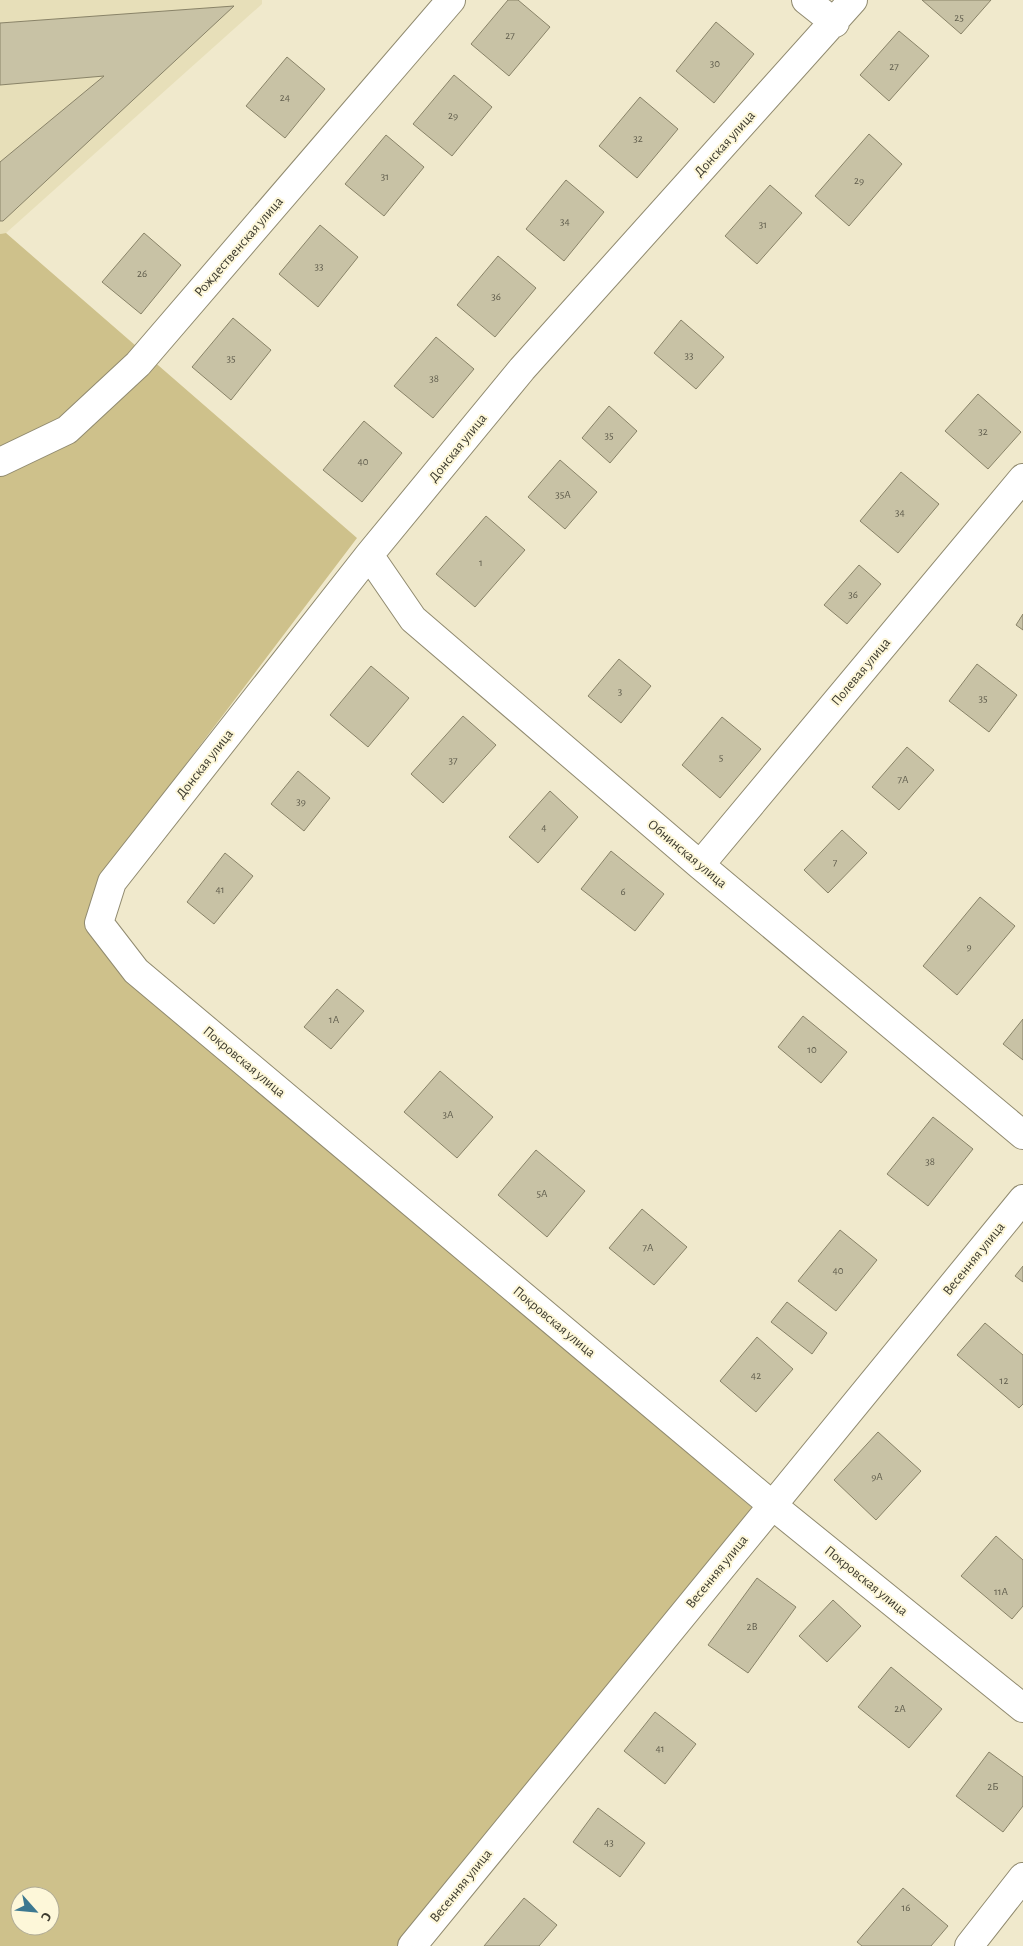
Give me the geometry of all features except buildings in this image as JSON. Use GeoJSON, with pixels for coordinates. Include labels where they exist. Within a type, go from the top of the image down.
{"type":"FeatureCollection","features":[{"type":"Feature","properties":{"kind":"street","name":"Рождественская улица"},"geometry":{"type":"LineString","coordinates":[[0,462],[67,430],[138,364],[451,0]]}},
{"type":"Feature","properties":{"kind":"street"},"geometry":{"type":"LineString","coordinates":[[806,0],[835,23]]}},
{"type":"Feature","properties":{"kind":"street","name":"Донская улица"},"geometry":{"type":"LineString","coordinates":[[99,923],[112,882],[369,555],[522,369],[835,23],[853,0]]}},
{"type":"Feature","properties":{"kind":"street","name":"Полевая улица"},"geometry":{"type":"LineString","coordinates":[[700,865],[1023,478]]}},
{"type":"Feature","properties":{"kind":"street","name":"Обнинская улица"},"geometry":{"type":"LineString","coordinates":[[369,555],[413,618],[700,865],[1023,1136]]}},
{"type":"Feature","properties":{"kind":"street","name":"Покровская улица"},"geometry":{"type":"LineString","coordinates":[[99,923],[136,971],[772,1505],[1023,1708]]}},
{"type":"Feature","properties":{"kind":"street","name":"Весенняя улица"},"geometry":{"type":"LineString","coordinates":[[412,1946],[1023,1199]]}},
{"type":"Feature","properties":{"kind":"street"},"geometry":{"type":"LineString","coordinates":[[969,1946],[1023,1877]]}},
{"type":"Feature","properties":{"kind":"shaded area"},"geometry":{"type":"Polygon","coordinates":[[[0,0],[262,0],[262,4],[6,233],[0,234],[0,0]]]}},
{"type":"Feature","properties":{"kind":"shaded area"},"geometry":{"type":"Polygon","coordinates":[[[6,233],[357,538],[102,875],[129,977],[763,1517],[414,1946],[0,1946],[0,234],[6,233]]]}}]}
